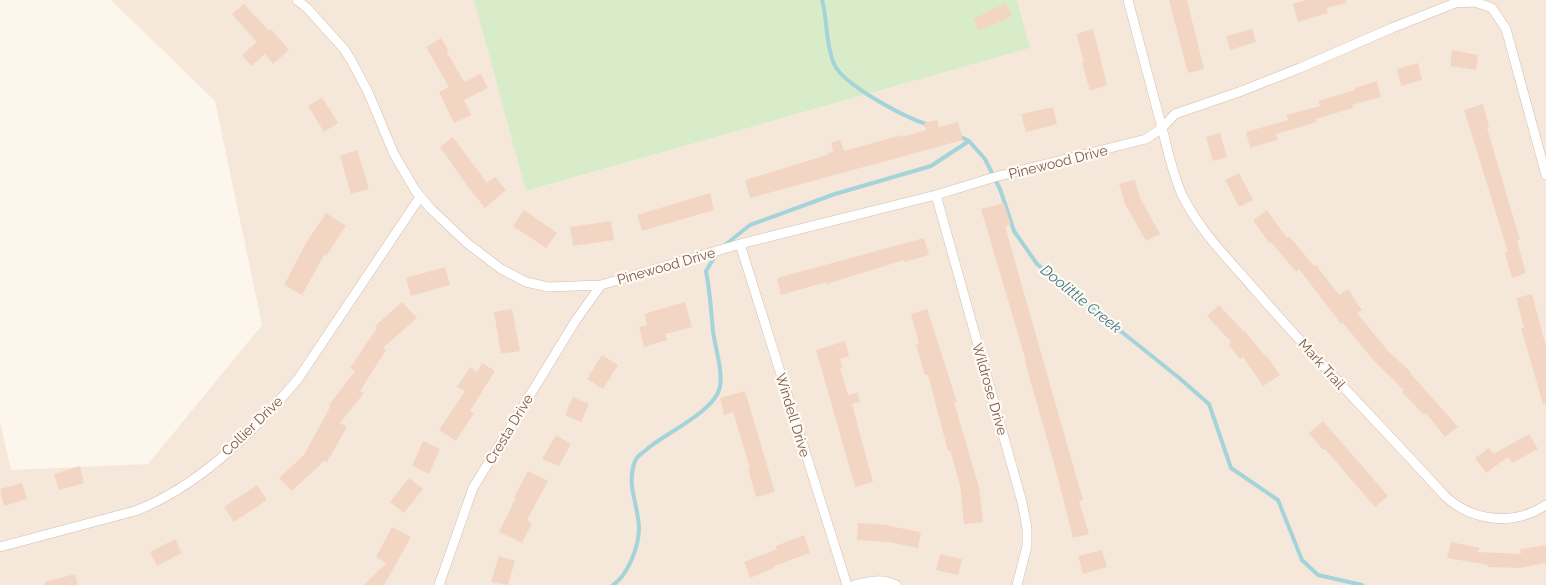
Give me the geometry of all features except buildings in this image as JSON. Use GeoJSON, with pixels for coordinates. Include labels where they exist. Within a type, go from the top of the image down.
{"type":"FeatureCollection","features":[{"type":"Feature","properties":{"kind":"street","name":"Pinewood Drive"},"geometry":{"type":"LineString","coordinates":[[297,0],[307,8],[344,49],[351,60],[368,92],[394,154],[420,197],[466,243],[501,269],[526,282],[548,287],[601,285],[740,244],[936,195],[995,177],[1146,139],[1162,128]]}},
{"type":"Feature","properties":{"kind":"street","name":"Mark Trail"},"geometry":{"type":"LineString","coordinates":[[1128,0],[1175,176],[1193,214],[1214,243],[1294,333],[1456,506],[1480,516],[1494,519],[1520,516],[1539,509],[1546,504]]}},
{"type":"Feature","properties":{"kind":"street"},"geometry":{"type":"LineString","coordinates":[[1162,128],[1175,114],[1239,92],[1392,28],[1455,4],[1474,2],[1492,8],[1506,29],[1546,175]]}},
{"type":"Feature","properties":{"kind":"street","name":"Wildrose Drive"},"geometry":{"type":"LineString","coordinates":[[936,195],[1022,502],[1027,528],[1027,546],[1016,585]]}},
{"type":"Feature","properties":{"kind":"street","name":"Collier Drive"},"geometry":{"type":"LineString","coordinates":[[0,547],[93,523],[156,503],[186,485],[209,466],[275,406],[298,379],[420,197]]}},
{"type":"Feature","properties":{"kind":"street","name":"Windell Drive"},"geometry":{"type":"LineString","coordinates":[[740,244],[847,585]]}},
{"type":"Feature","properties":{"kind":"street","name":"Cresta Drive"},"geometry":{"type":"LineString","coordinates":[[440,585],[473,488],[576,320],[601,285]]}},
{"type":"Feature","properties":{"kind":"street"},"geometry":{"type":"LineString","coordinates":[[854,585],[870,581],[886,581],[896,585]]}},
{"type":"Feature","properties":{"kind":"shaded area"},"geometry":{"type":"Polygon","coordinates":[[[111,0],[474,0],[527,191],[1030,48],[1017,0],[1546,0],[1546,585],[0,585],[0,422],[11,470],[148,464],[262,325],[215,101],[111,0]]]}},
{"type":"Feature","properties":{"kind":"green space"},"geometry":{"type":"Polygon","coordinates":[[[474,0],[1017,0],[1030,48],[526,191],[474,0]]]}},
{"type":"Feature","properties":{"kind":"waterway","name":"Doolittle Creek"},"geometry":{"type":"LineString","coordinates":[[822,0],[829,48],[834,64],[840,72],[849,81],[876,100],[929,125]]}},
{"type":"Feature","properties":{"kind":"waterway","name":"Doolittle Creek"},"geometry":{"type":"LineString","coordinates":[[959,136],[969,141],[985,159],[1000,189],[1014,231],[1037,264],[1209,404],[1231,468],[1278,500],[1302,560],[1318,575],[1362,585]]}},
{"type":"Feature","properties":{"kind":"waterway"},"geometry":{"type":"LineString","coordinates":[[725,245],[750,225],[835,194],[931,166],[969,141]]}},
{"type":"Feature","properties":{"kind":"waterway"},"geometry":{"type":"LineString","coordinates":[[613,585],[628,567],[637,543],[639,528],[632,486],[636,459],[654,443],[699,414],[716,396],[720,387],[720,366],[713,331],[706,271],[717,253]]}}]}
